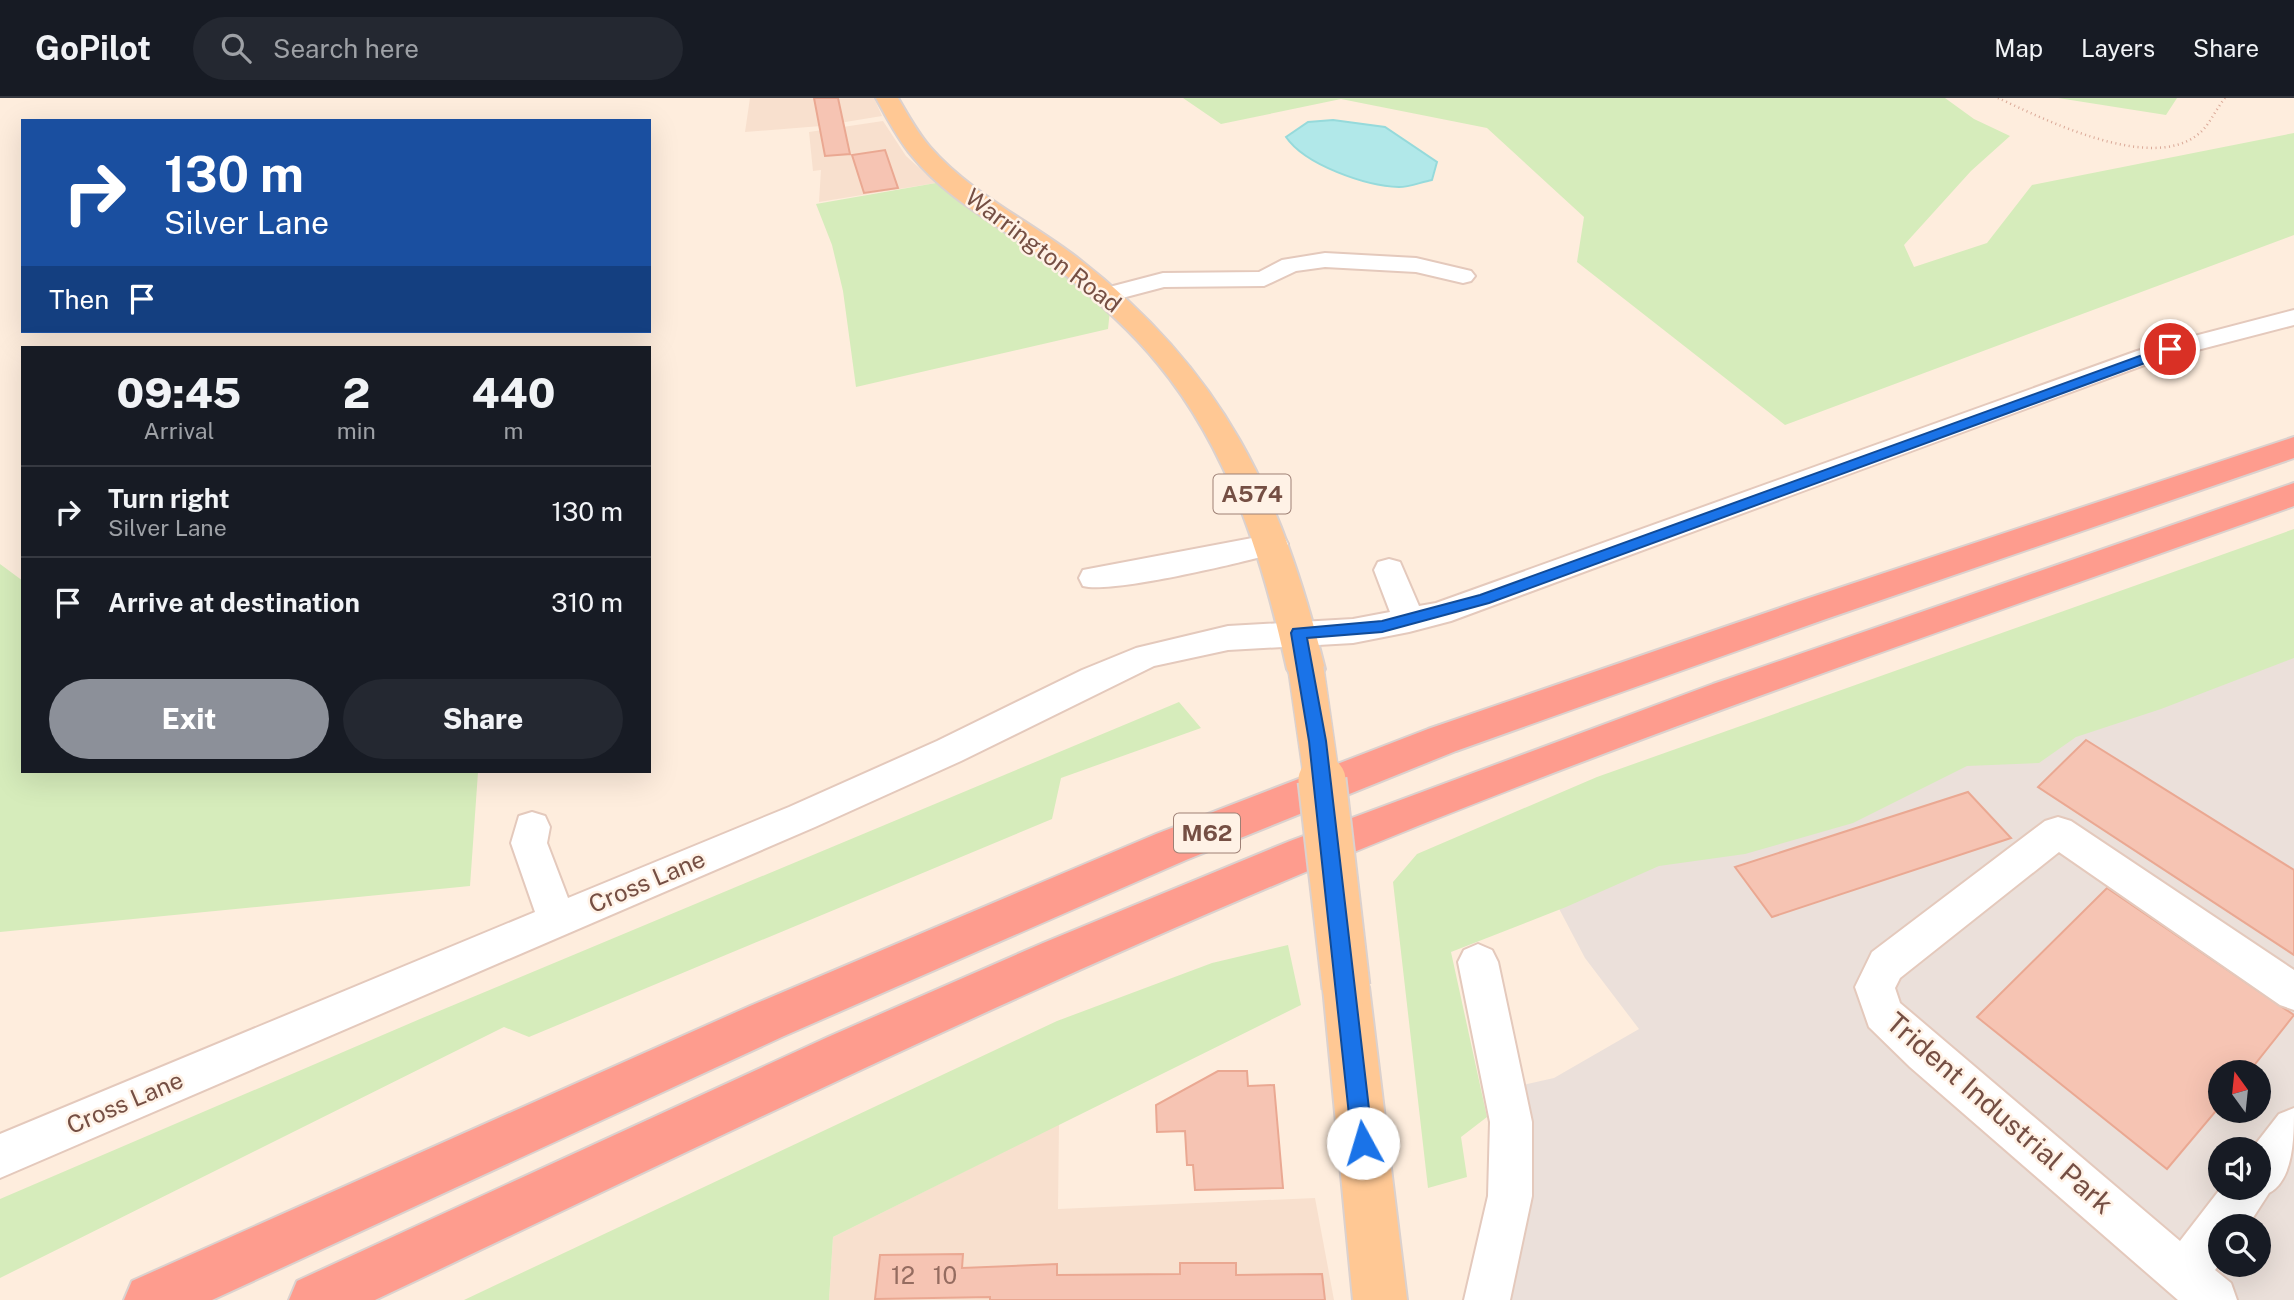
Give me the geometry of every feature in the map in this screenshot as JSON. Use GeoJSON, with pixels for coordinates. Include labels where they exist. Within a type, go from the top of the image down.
{"type":"FeatureCollection","features":[{"type":"Feature","properties":{"kind":"highway","name":"M62"},"geometry":{"type":"LineString","coordinates":[[151,1300],[754,1027],[1171,847],[1468,731],[1813,610],[2294,447]]}},
{"type":"Feature","properties":{"kind":"highway","name":"M62"},"geometry":{"type":"LineString","coordinates":[[316,1300],[786,1079],[1168,910],[1493,780],[2294,494]]}},
{"type":"Feature","properties":{"kind":"main road","name":"Warrington Road"},"geometry":{"type":"LineString","coordinates":[[887,98],[913,144],[945,177],[1056,255],[1138,323],[1200,398],[1246,478],[1273,544],[1302,651],[1318,743],[1380,1300]]}},
{"type":"Feature","properties":{"kind":"street"},"geometry":{"type":"LineString","coordinates":[[1107,295],[1163,279],[1264,279],[1298,263],[1325,260],[1416,264],[1463,276]]}},
{"type":"Feature","properties":{"kind":"street","name":"Cross Lane"},"geometry":{"type":"LineString","coordinates":[[0,1156],[851,795],[1147,656],[1228,638],[1302,651],[1353,631],[1409,621],[1484,599],[2146,356],[2294,317]]}},
{"type":"Feature","properties":{"kind":"street"},"geometry":{"type":"LineString","coordinates":[[1094,578],[1139,572],[1273,544]]}},
{"type":"Feature","properties":{"kind":"street"},"geometry":{"type":"LineString","coordinates":[[1389,570],[1409,621]]}},
{"type":"Feature","properties":{"kind":"street"},"geometry":{"type":"LineString","coordinates":[[532,827],[529,843],[557,920]]}},
{"type":"Feature","properties":{"kind":"street","name":"Trident Industrial Park"},"geometry":{"type":"LineString","coordinates":[[2243,1200],[2199,1287],[1925,1053],[1883,1014],[1875,987],[1886,965],[2058,832],[2294,992]]}},
{"type":"Feature","properties":{"kind":"street"},"geometry":{"type":"LineString","coordinates":[[1478,962],[1511,1122],[1510,1196],[1487,1300]]}},
{"type":"Feature","properties":{"kind":"street"},"geometry":{"type":"LineString","coordinates":[[2271,1159],[2294,1129]]}},
{"type":"Feature","properties":{"kind":"path"},"geometry":{"type":"LineString","coordinates":[[1998,98],[2099,139],[2160,147],[2176,145],[2198,135],[2225,98]]}},
{"type":"Feature","properties":{"kind":"shaded area"},"geometry":{"type":"Polygon","coordinates":[[[750,98],[874,98],[882,116],[821,126],[745,132],[750,98]]]}},
{"type":"Feature","properties":{"kind":"shaded area"},"geometry":{"type":"Polygon","coordinates":[[[883,121],[906,156],[936,183],[819,202],[821,170],[813,171],[809,132],[883,121]]]}},
{"type":"Feature","properties":{"kind":"shaded area"},"geometry":{"type":"Polygon","coordinates":[[[2294,621],[2294,1300],[1504,1300],[1514,1087],[1554,1078],[1639,1029],[1585,958],[1555,901],[2294,621]]]}},
{"type":"Feature","properties":{"kind":"shaded area"},"geometry":{"type":"Polygon","coordinates":[[[1059,1124],[1058,1209],[1315,1198],[1334,1300],[829,1300],[833,1237],[1059,1124]]]}},
{"type":"Feature","properties":{"kind":"green space"},"geometry":{"type":"Polygon","coordinates":[[[1183,98],[1945,98],[1974,119],[2010,136],[1971,171],[1904,245],[1914,267],[1987,243],[2032,185],[2294,133],[2294,235],[1785,425],[1577,262],[1584,217],[1487,128],[1341,99],[1221,124],[1183,98]]]}},
{"type":"Feature","properties":{"kind":"green space"},"geometry":{"type":"Polygon","coordinates":[[[2058,98],[2177,98],[2166,115],[2058,98]]]}},
{"type":"Feature","properties":{"kind":"green space"},"geometry":{"type":"Polygon","coordinates":[[[936,183],[1062,271],[1110,310],[1108,329],[856,387],[843,291],[832,245],[816,204],[936,183]]]}},
{"type":"Feature","properties":{"kind":"green space"},"geometry":{"type":"Polygon","coordinates":[[[2294,529],[2294,658],[2161,709],[2076,737],[2039,763],[1967,766],[1853,823],[1745,854],[1659,866],[1566,907],[1451,952],[1487,1117],[1461,1137],[1467,1177],[1428,1188],[1393,882],[1417,854],[1597,777],[2294,529]]]}},
{"type":"Feature","properties":{"kind":"green space"},"geometry":{"type":"Polygon","coordinates":[[[0,564],[21,580],[21,773],[478,773],[470,886],[0,932],[0,564]]]}},
{"type":"Feature","properties":{"kind":"green space"},"geometry":{"type":"Polygon","coordinates":[[[1179,702],[1201,728],[1061,778],[1052,819],[529,1037],[504,1027],[0,1278],[0,1199],[420,1019],[1179,702]]]}},
{"type":"Feature","properties":{"kind":"green space"},"geometry":{"type":"Polygon","coordinates":[[[1288,945],[1301,1005],[833,1237],[829,1300],[464,1300],[1057,1021],[1212,963],[1288,945]]]}},
{"type":"Feature","properties":{"kind":"water"},"geometry":{"type":"Polygon","coordinates":[[[1333,120],[1385,127],[1437,162],[1432,180],[1399,187],[1370,183],[1321,165],[1295,147],[1286,137],[1308,122],[1333,120]]]}},
{"type":"Feature","properties":{"kind":"building"},"geometry":{"type":"Polygon","coordinates":[[[814,98],[838,98],[850,154],[825,156],[814,98]]]}},
{"type":"Feature","properties":{"kind":"building"},"geometry":{"type":"Polygon","coordinates":[[[885,150],[898,188],[864,193],[852,155],[885,150]]]}},
{"type":"Feature","properties":{"kind":"building"},"geometry":{"type":"Polygon","coordinates":[[[2086,740],[2294,870],[2294,955],[2038,787],[2086,740]]]}},
{"type":"Feature","properties":{"kind":"building"},"geometry":{"type":"Polygon","coordinates":[[[1968,792],[2011,838],[1772,917],[1735,867],[1968,792]]]}},
{"type":"Feature","properties":{"kind":"building"},"geometry":{"type":"Polygon","coordinates":[[[2107,888],[2294,1015],[2258,1060],[2208,1060],[2208,1120],[2167,1169],[1977,1017],[2107,888]]]}},
{"type":"Feature","properties":{"kind":"building"},"geometry":{"type":"Polygon","coordinates":[[[1218,1071],[1247,1071],[1248,1086],[1274,1085],[1283,1188],[1195,1190],[1193,1165],[1187,1165],[1185,1131],[1157,1132],[1156,1105],[1218,1071]]]}},
{"type":"Feature","properties":{"kind":"building"},"geometry":{"type":"Polygon","coordinates":[[[963,1254],[962,1268],[1057,1264],[1057,1275],[1180,1274],[1180,1263],[1236,1263],[1236,1275],[1322,1274],[1325,1300],[990,1300],[990,1297],[875,1299],[880,1255],[963,1254]]]}},
{"type":"Feature","properties":{"kind":"route"},"geometry":{"type":"LineString","coordinates":[[1363,1143],[1333,862],[1314,716],[1298,633],[1382,627],[1484,599],[2170,349]]}}]}
